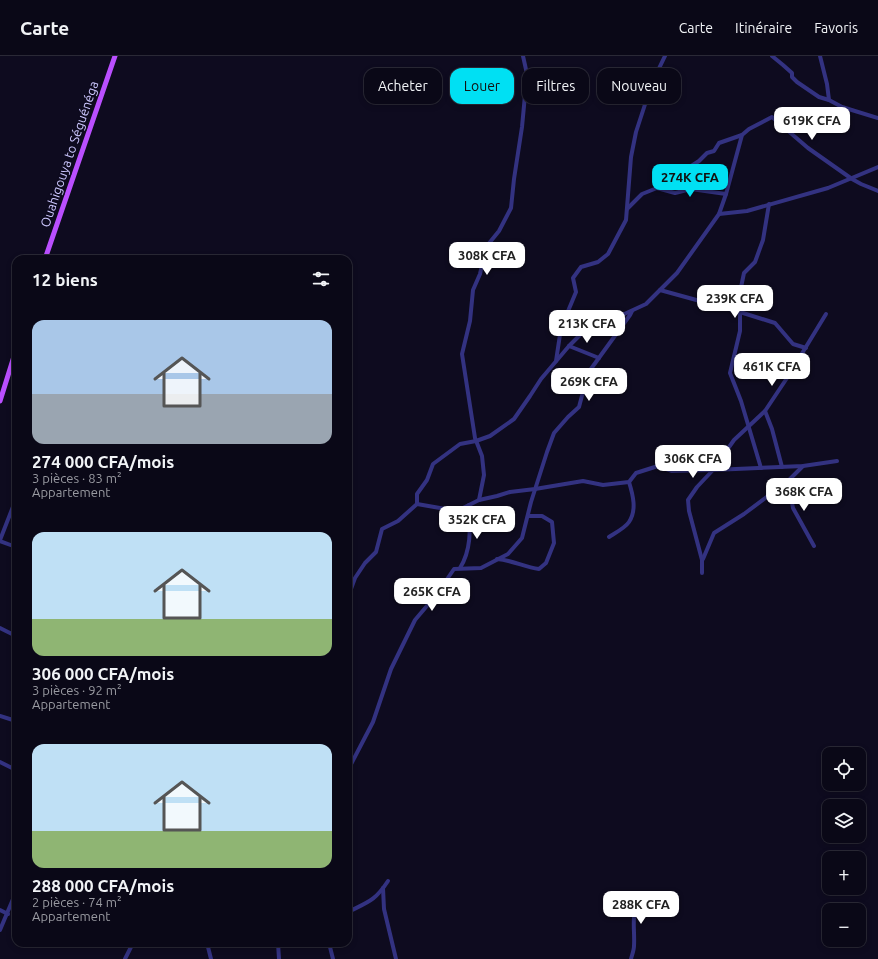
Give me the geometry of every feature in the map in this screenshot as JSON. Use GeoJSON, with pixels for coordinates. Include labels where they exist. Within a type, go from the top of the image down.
{"type":"FeatureCollection","features":[{"type":"Feature","properties":{"kind":"main road","name":"Ouahigouya to Séguénéga"},"geometry":{"type":"LineString","coordinates":[[46,255],[115,56]]}},
{"type":"Feature","properties":{"kind":"main road"},"geometry":{"type":"LineString","coordinates":[[0,401],[12,363]]}},
{"type":"Feature","properties":{"kind":"street"},"geometry":{"type":"LineString","coordinates":[[479,500],[484,475],[482,456],[476,441],[462,354],[470,321],[473,290],[480,274],[486,247],[499,231],[511,208],[522,127],[527,74],[523,56]]}},
{"type":"Feature","properties":{"kind":"street"},"geometry":{"type":"LineString","coordinates":[[556,361],[561,328],[576,292],[573,278],[581,267],[598,262],[608,254],[626,220],[631,158],[636,132],[652,83],[665,56]]}},
{"type":"Feature","properties":{"kind":"street"},"geometry":{"type":"LineString","coordinates":[[772,56],[792,73],[792,76],[797,82],[819,97],[829,100],[842,107],[878,118]]}},
{"type":"Feature","properties":{"kind":"street"},"geometry":{"type":"LineString","coordinates":[[820,56],[827,84],[829,100]]}},
{"type":"Feature","properties":{"kind":"street"},"geometry":{"type":"LineString","coordinates":[[627,210],[642,194],[657,188],[699,161],[707,154],[714,151],[718,143],[742,136],[749,129],[772,117],[808,148],[861,184],[878,191]]}},
{"type":"Feature","properties":{"kind":"street"},"geometry":{"type":"LineString","coordinates":[[352,586],[355,578],[365,563],[376,552],[382,529],[398,521],[417,504],[417,494],[427,480],[433,464],[460,444],[476,441],[490,436],[514,419],[541,379],[569,346],[589,326],[620,316],[646,304],[677,272],[719,214],[742,136]]}},
{"type":"Feature","properties":{"kind":"street"},"geometry":{"type":"LineString","coordinates":[[719,214],[747,211],[828,188],[878,167]]}},
{"type":"Feature","properties":{"kind":"street"},"geometry":{"type":"LineString","coordinates":[[657,188],[675,193],[691,189],[726,194]]}},
{"type":"Feature","properties":{"kind":"street"},"geometry":{"type":"LineString","coordinates":[[761,468],[741,401],[730,373],[740,331],[740,292],[744,273],[755,262],[763,240],[769,204]]}},
{"type":"Feature","properties":{"kind":"street"},"geometry":{"type":"LineString","coordinates":[[660,290],[775,323],[793,344],[806,348]]}},
{"type":"Feature","properties":{"kind":"street"},"geometry":{"type":"LineString","coordinates":[[352,762],[373,722],[391,669],[415,620],[437,594],[454,569],[481,568],[508,554],[522,538],[522,532],[529,516],[546,452],[554,433],[568,417],[579,408],[588,373],[630,315],[632,310]]}},
{"type":"Feature","properties":{"kind":"street"},"geometry":{"type":"LineString","coordinates":[[702,573],[702,560],[689,511],[688,500],[696,487],[713,470],[734,440],[766,411],[826,314]]}},
{"type":"Feature","properties":{"kind":"street"},"geometry":{"type":"LineString","coordinates":[[569,346],[599,358]]}},
{"type":"Feature","properties":{"kind":"street"},"geometry":{"type":"LineString","coordinates":[[766,411],[782,467]]}},
{"type":"Feature","properties":{"kind":"street"},"geometry":{"type":"LineString","coordinates":[[417,504],[457,511],[479,500],[510,492],[583,481],[604,485],[629,482],[636,473],[658,466],[672,471],[713,470],[803,466],[837,461]]}},
{"type":"Feature","properties":{"kind":"street"},"geometry":{"type":"LineString","coordinates":[[702,560],[714,534],[744,514],[788,481],[803,466]]}},
{"type":"Feature","properties":{"kind":"street"},"geometry":{"type":"LineString","coordinates":[[788,481],[793,508],[814,546]]}},
{"type":"Feature","properties":{"kind":"street"},"geometry":{"type":"LineString","coordinates":[[609,537],[629,523],[633,511],[634,499],[629,482]]}},
{"type":"Feature","properties":{"kind":"street"},"geometry":{"type":"LineString","coordinates":[[460,568],[466,558],[470,535],[469,505]]}},
{"type":"Feature","properties":{"kind":"street"},"geometry":{"type":"LineString","coordinates":[[12,509],[0,541],[12,546]]}},
{"type":"Feature","properties":{"kind":"street"},"geometry":{"type":"LineString","coordinates":[[497,559],[508,560],[529,568],[539,569],[546,563],[554,543],[552,522],[542,516],[529,516]]}},
{"type":"Feature","properties":{"kind":"street"},"geometry":{"type":"LineString","coordinates":[[0,628],[12,634]]}},
{"type":"Feature","properties":{"kind":"street"},"geometry":{"type":"LineString","coordinates":[[0,716],[12,720]]}},
{"type":"Feature","properties":{"kind":"street"},"geometry":{"type":"LineString","coordinates":[[0,762],[12,768]]}},
{"type":"Feature","properties":{"kind":"street"},"geometry":{"type":"LineString","coordinates":[[352,910],[373,900],[388,881]]}},
{"type":"Feature","properties":{"kind":"street"},"geometry":{"type":"LineString","coordinates":[[383,888],[384,909],[396,959]]}},
{"type":"Feature","properties":{"kind":"street"},"geometry":{"type":"LineString","coordinates":[[631,959],[634,946],[634,910],[638,902],[661,896]]}},
{"type":"Feature","properties":{"kind":"street"},"geometry":{"type":"LineString","coordinates":[[0,930],[12,903]]}},
{"type":"Feature","properties":{"kind":"street"},"geometry":{"type":"LineString","coordinates":[[0,910],[8,914]]}},
{"type":"Feature","properties":{"kind":"street"},"geometry":{"type":"LineString","coordinates":[[125,959],[131,947]]}},
{"type":"Feature","properties":{"kind":"street"},"geometry":{"type":"LineString","coordinates":[[208,947],[211,959]]}},
{"type":"Feature","properties":{"kind":"street"},"geometry":{"type":"LineString","coordinates":[[278,947],[279,959]]}},
{"type":"Feature","properties":{"kind":"street"},"geometry":{"type":"LineString","coordinates":[[330,947],[333,959]]}}]}
